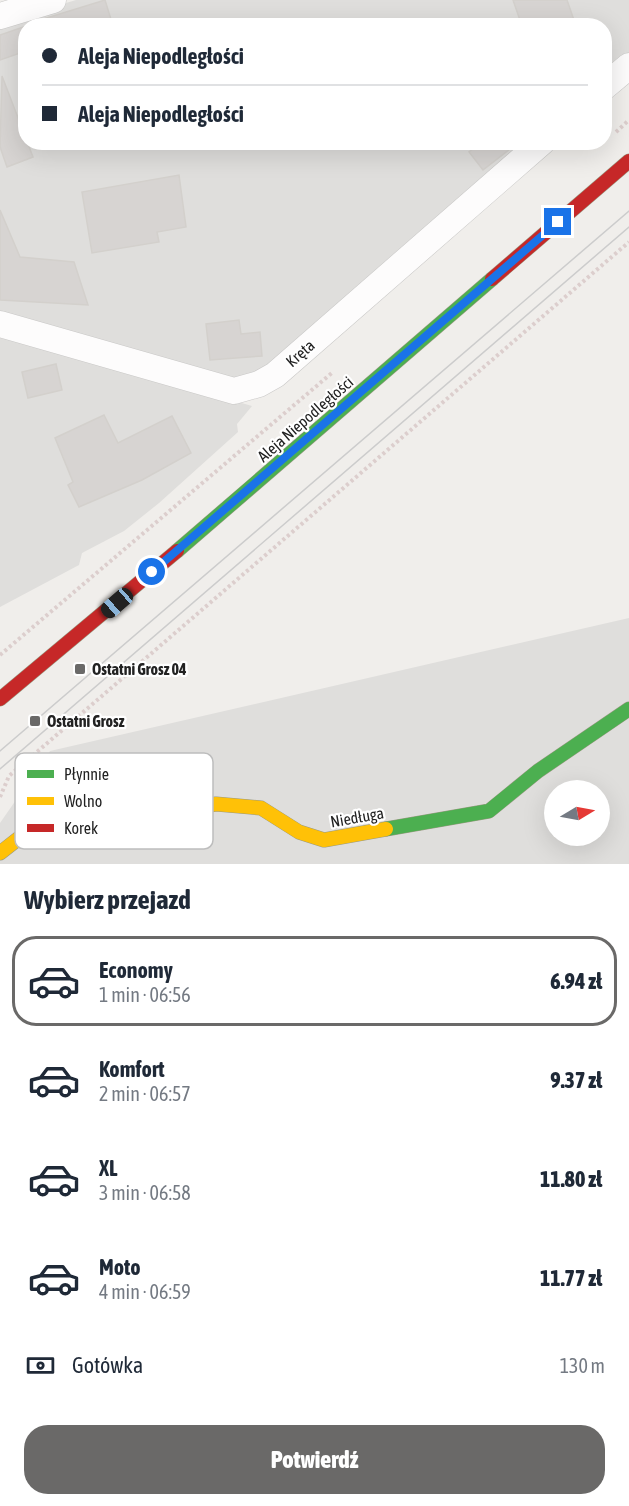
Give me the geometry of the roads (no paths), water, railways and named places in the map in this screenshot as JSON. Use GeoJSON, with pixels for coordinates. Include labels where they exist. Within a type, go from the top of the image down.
{"type":"FeatureCollection","features":[{"type":"Feature","properties":{"kind":"street"},"geometry":{"type":"LineString","coordinates":[[0,16],[53,0]]}},
{"type":"Feature","properties":{"kind":"street"},"geometry":{"type":"LineString","coordinates":[[612,80],[629,66]]}},
{"type":"Feature","properties":{"kind":"street","name":"Kręta"},"geometry":{"type":"LineString","coordinates":[[0,324],[234,391],[248,388],[275,375],[533,150]]}},
{"type":"Feature","properties":{"kind":"street","name":"Aleja Niepodległości"},"geometry":{"type":"LineString","coordinates":[[0,699],[64,648],[629,161]]}},
{"type":"Feature","properties":{"kind":"street","name":"Niedługa"},"geometry":{"type":"LineString","coordinates":[[213,804],[261,808],[299,832],[324,840],[489,811],[538,771],[629,709]]}},
{"type":"Feature","properties":{"kind":"street","name":"Niedługa"},"geometry":{"type":"LineString","coordinates":[[0,853],[15,841]]}},
{"type":"Feature","properties":{"kind":"tram line"},"geometry":{"type":"LineString","coordinates":[[0,751],[629,211]]}},
{"type":"Feature","properties":{"kind":"tram line"},"geometry":{"type":"LineString","coordinates":[[19,753],[629,227]]}},
{"type":"Feature","properties":{"kind":"tram line"},"geometry":{"type":"LineString","coordinates":[[0,769],[15,756]]}},
{"type":"Feature","properties":{"kind":"place","name":"Ostatni Grosz 04"},"geometry":{"type":"Point","coordinates":[80,669]}},
{"type":"Feature","properties":{"kind":"place","name":"Ostatni Grosz"},"geometry":{"type":"Point","coordinates":[35,721]}}]}
